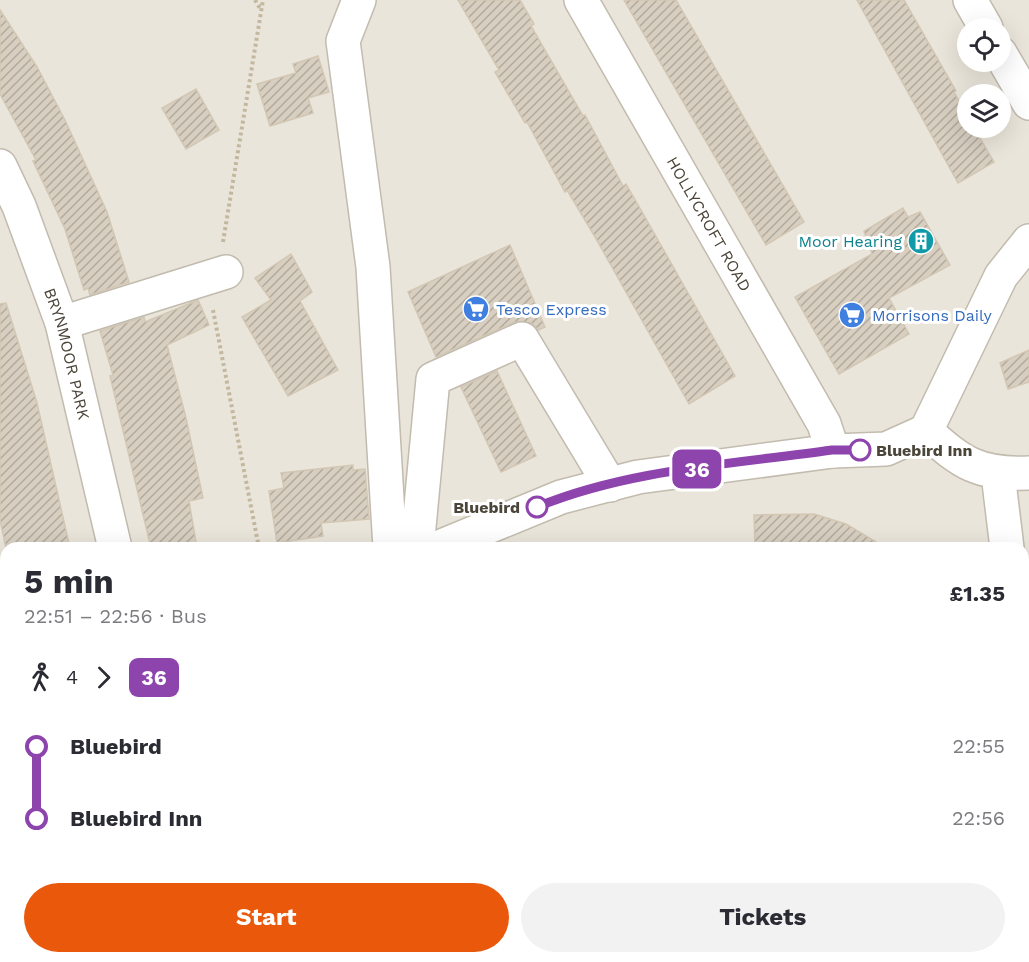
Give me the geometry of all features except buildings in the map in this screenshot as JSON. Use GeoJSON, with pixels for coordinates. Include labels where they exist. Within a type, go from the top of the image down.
{"type":"FeatureCollection","features":[{"type":"Feature","properties":{"kind":"street"},"geometry":{"type":"LineString","coordinates":[[359,0],[343,41],[373,267],[390,542]]}},
{"type":"Feature","properties":{"kind":"street","name":"HOLLYCROFT ROAD"},"geometry":{"type":"LineString","coordinates":[[581,0],[824,424],[832,450]]}},
{"type":"Feature","properties":{"kind":"street"},"geometry":{"type":"LineString","coordinates":[[970,0],[980,18]]}},
{"type":"Feature","properties":{"kind":"street"},"geometry":{"type":"LineString","coordinates":[[1011,72],[1029,103]]}},
{"type":"Feature","properties":{"kind":"street","name":"BRYNMOOR PARK"},"geometry":{"type":"LineString","coordinates":[[0,166],[20,206],[62,323],[114,542]]}},
{"type":"Feature","properties":{"kind":"street"},"geometry":{"type":"LineString","coordinates":[[451,542],[561,496],[638,477],[832,450],[886,449],[926,431],[1001,276],[1029,241]]}},
{"type":"Feature","properties":{"kind":"street"},"geometry":{"type":"LineString","coordinates":[[62,323],[217,276]]}},
{"type":"Feature","properties":{"kind":"street"},"geometry":{"type":"LineString","coordinates":[[418,542],[433,379],[522,339],[610,485]]}},
{"type":"Feature","properties":{"kind":"street"},"geometry":{"type":"LineString","coordinates":[[926,431],[957,459],[1014,474],[1008,542]]}},
{"type":"Feature","properties":{"kind":"path"},"geometry":{"type":"LineString","coordinates":[[255,0],[261,10]]}},
{"type":"Feature","properties":{"kind":"path"},"geometry":{"type":"LineString","coordinates":[[258,542],[217,276],[263,0]]}},
{"type":"Feature","properties":{"kind":"shaded area"},"geometry":{"type":"Polygon","coordinates":[[[0,0],[1029,0],[1029,542],[0,542],[0,0]]]}},
{"type":"Feature","properties":{"kind":"bus line","name":"36"},"geometry":{"type":"LineString","coordinates":[[537,507],[561,496],[638,477],[832,450],[860,450]]}},
{"type":"Feature","properties":{"kind":"place","name":"Moor Hearing"},"geometry":{"type":"Point","coordinates":[921,241]}},
{"type":"Feature","properties":{"kind":"place","name":"Tesco Express"},"geometry":{"type":"Point","coordinates":[476,309]}},
{"type":"Feature","properties":{"kind":"place","name":"Morrisons Daily"},"geometry":{"type":"Point","coordinates":[852,315]}},
{"type":"Feature","properties":{"kind":"place","name":"Bluebird Inn"},"geometry":{"type":"Point","coordinates":[860,450]}},
{"type":"Feature","properties":{"kind":"place","name":"Bluebird"},"geometry":{"type":"Point","coordinates":[537,507]}}]}
